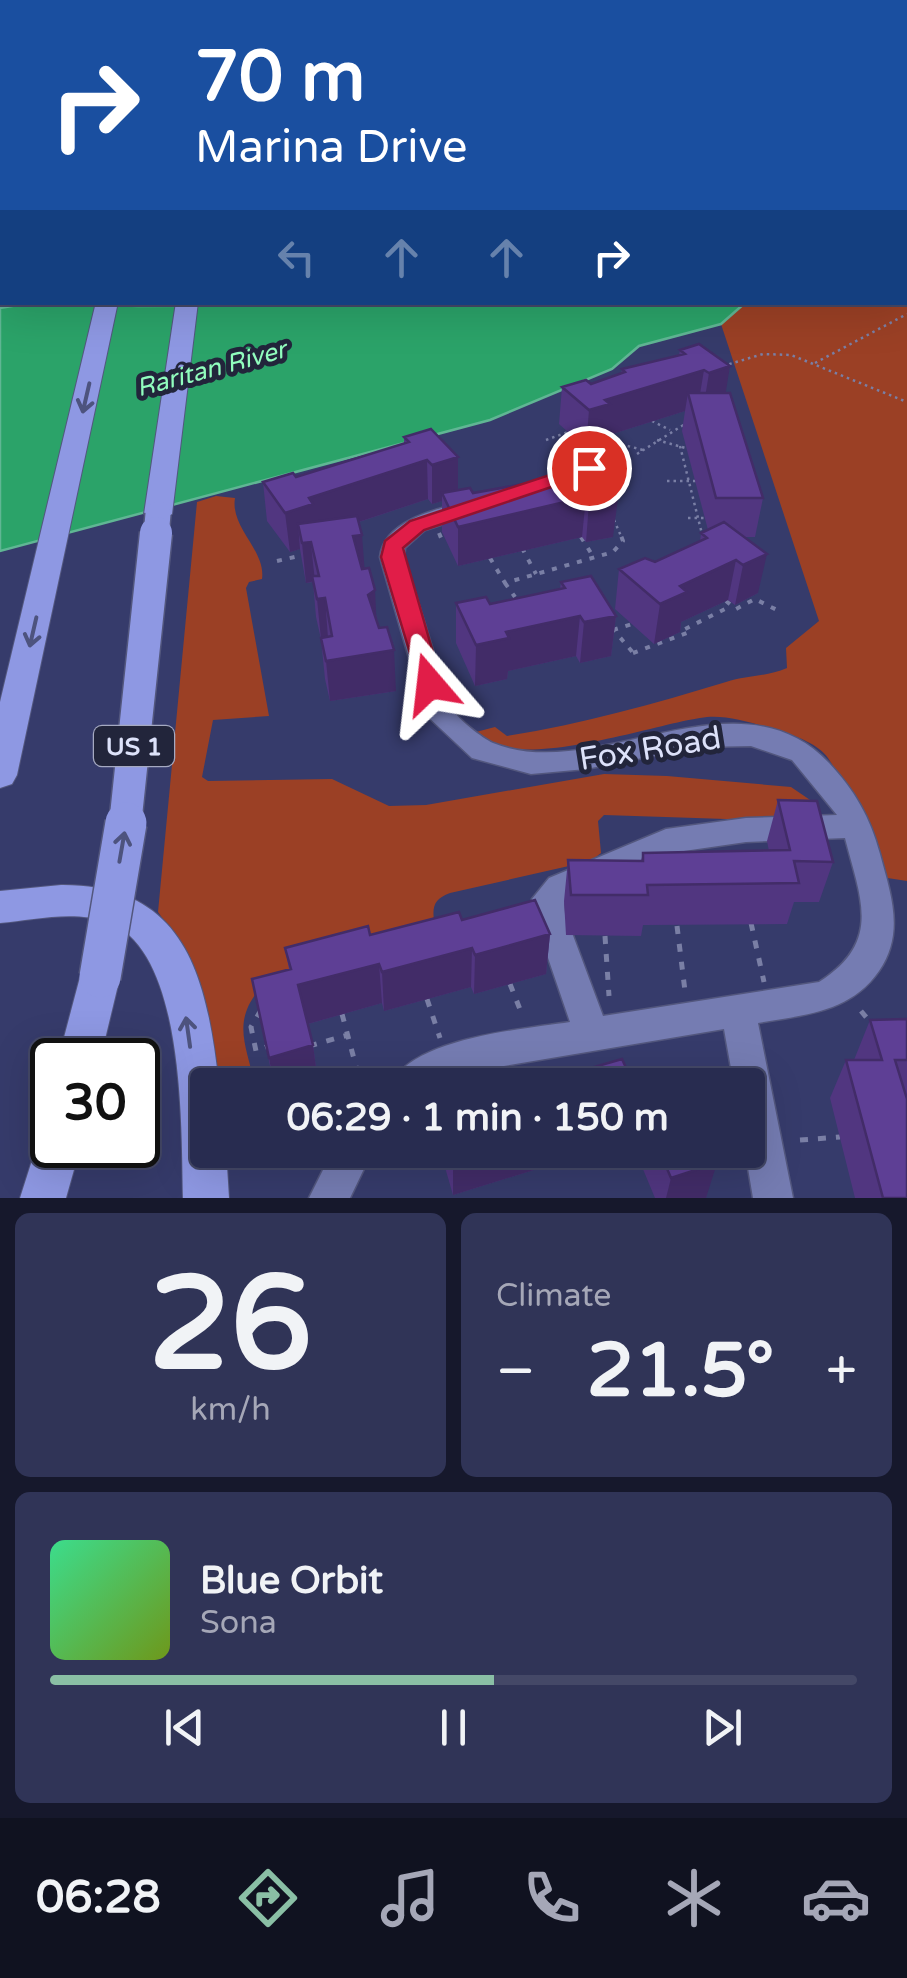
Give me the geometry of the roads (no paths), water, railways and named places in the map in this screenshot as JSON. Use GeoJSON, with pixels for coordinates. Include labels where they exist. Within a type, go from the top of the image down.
{"type":"FeatureCollection","features":[{"type":"Feature","properties":{"kind":"highway"},"geometry":{"type":"LineString","coordinates":[[0,776],[106,305]]}},
{"type":"Feature","properties":{"kind":"highway","name":"US 1"},"geometry":{"type":"LineString","coordinates":[[84,1038],[100,978],[125,829],[158,514],[187,305]]}},
{"type":"Feature","properties":{"kind":"highway"},"geometry":{"type":"LineString","coordinates":[[0,907],[82,901],[123,910],[152,934],[176,965],[213,1186]]}},
{"type":"Feature","properties":{"kind":"highway"},"geometry":{"type":"LineString","coordinates":[[44,1198],[52,1168]]}},
{"type":"Feature","properties":{"kind":"street","name":"Fox Road"},"geometry":{"type":"LineString","coordinates":[[436,1068],[486,1052],[825,996],[854,979],[880,935],[879,912],[846,800],[825,772],[774,741],[730,733],[695,734],[556,764],[527,766],[498,760],[471,748],[439,714],[392,557],[393,546],[402,534],[490,501]]}},
{"type":"Feature","properties":{"kind":"street"},"geometry":{"type":"LineString","coordinates":[[592,1035],[550,914],[548,899],[560,887],[666,842],[746,830],[853,826]]}},
{"type":"Feature","properties":{"kind":"street"},"geometry":{"type":"LineString","coordinates":[[738,1011],[772,1198]]}},
{"type":"Feature","properties":{"kind":"street"},"geometry":{"type":"LineString","coordinates":[[329,1198],[345,1168]]}},
{"type":"Feature","properties":{"kind":"water","name":"Raritan River"},"geometry":{"type":"Polygon","coordinates":[[[743,305],[721,324],[639,346],[612,369],[490,420],[0,551],[0,308],[743,305]]]}}]}
